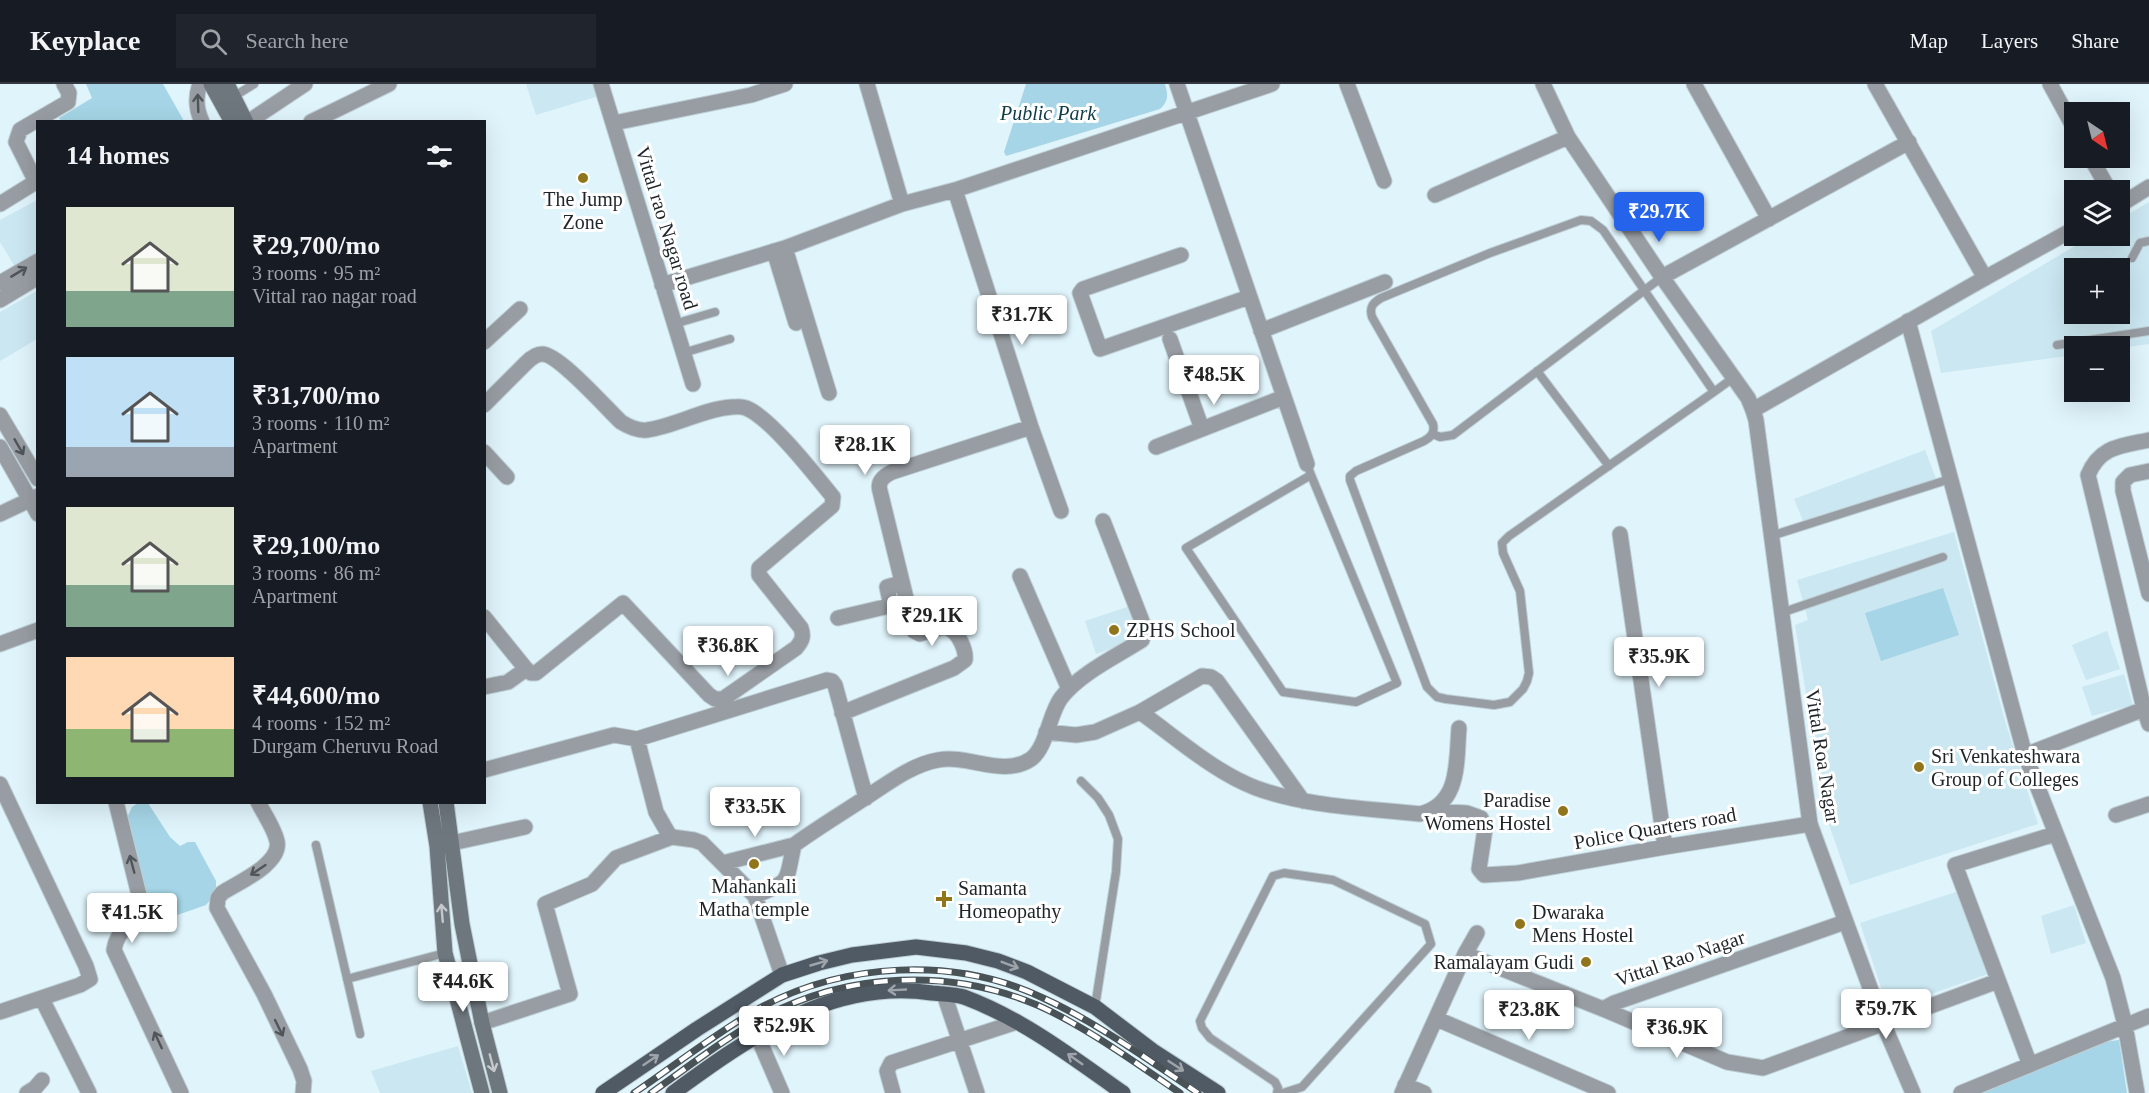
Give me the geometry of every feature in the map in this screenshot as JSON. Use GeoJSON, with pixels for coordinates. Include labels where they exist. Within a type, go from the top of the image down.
{"type":"FeatureCollection","features":[{"type":"Feature","properties":{"kind":"main road"},"geometry":{"type":"LineString","coordinates":[[212,84],[231,120]]}},
{"type":"Feature","properties":{"kind":"main road"},"geometry":{"type":"LineString","coordinates":[[230,91],[246,120]]}},
{"type":"Feature","properties":{"kind":"main road"},"geometry":{"type":"LineString","coordinates":[[430,804],[437,846],[445,953],[482,1093]]}},
{"type":"Feature","properties":{"kind":"main road"},"geometry":{"type":"LineString","coordinates":[[446,804],[462,924],[482,1023],[500,1093]]}},
{"type":"Feature","properties":{"kind":"main road"},"geometry":{"type":"LineString","coordinates":[[603,1093],[696,1029],[782,975],[852,954],[916,947],[966,952],[1027,972],[1095,1007],[1154,1051],[1218,1093]]}},
{"type":"Feature","properties":{"kind":"main road"},"geometry":{"type":"LineString","coordinates":[[673,1093],[757,1035],[812,1009],[855,996],[894,989],[961,996],[1017,1022],[1123,1093]]}},
{"type":"Feature","properties":{"kind":"street"},"geometry":{"type":"LineString","coordinates":[[38,120],[68,102],[69,93],[64,84]]}},
{"type":"Feature","properties":{"kind":"street"},"geometry":{"type":"LineString","coordinates":[[200,84],[196,102],[201,120]]}},
{"type":"Feature","properties":{"kind":"street"},"geometry":{"type":"LineString","coordinates":[[250,120],[305,84]]}},
{"type":"Feature","properties":{"kind":"street"},"geometry":{"type":"LineString","coordinates":[[315,120],[389,84]]}},
{"type":"Feature","properties":{"kind":"street","name":"Vittal rao Nagar road"},"geometry":{"type":"LineString","coordinates":[[601,84],[693,384]]}},
{"type":"Feature","properties":{"kind":"street"},"geometry":{"type":"LineString","coordinates":[[614,123],[751,96],[785,84]]}},
{"type":"Feature","properties":{"kind":"street"},"geometry":{"type":"LineString","coordinates":[[867,84],[902,204]]}},
{"type":"Feature","properties":{"kind":"street"},"geometry":{"type":"LineString","coordinates":[[1177,84],[1309,470]]}},
{"type":"Feature","properties":{"kind":"street"},"geometry":{"type":"LineString","coordinates":[[662,285],[779,249],[902,204],[954,190],[1272,84]]}},
{"type":"Feature","properties":{"kind":"street"},"geometry":{"type":"LineString","coordinates":[[1347,84],[1384,181]]}},
{"type":"Feature","properties":{"kind":"street"},"geometry":{"type":"LineString","coordinates":[[1543,84],[1568,136],[1662,278],[1748,398],[1753,410],[2064,235]]}},
{"type":"Feature","properties":{"kind":"street"},"geometry":{"type":"LineString","coordinates":[[1694,84],[1768,219]]}},
{"type":"Feature","properties":{"kind":"street"},"geometry":{"type":"LineString","coordinates":[[1875,84],[1985,278]]}},
{"type":"Feature","properties":{"kind":"street"},"geometry":{"type":"LineString","coordinates":[[2055,86],[2064,106]]}},
{"type":"Feature","properties":{"kind":"street"},"geometry":{"type":"LineString","coordinates":[[0,204],[34,183],[33,176],[16,142],[21,130],[36,121]]}},
{"type":"Feature","properties":{"kind":"street"},"geometry":{"type":"LineString","coordinates":[[1434,195],[1568,136]]}},
{"type":"Feature","properties":{"kind":"street"},"geometry":{"type":"LineString","coordinates":[[1662,278],[1909,142]]}},
{"type":"Feature","properties":{"kind":"street"},"geometry":{"type":"LineString","coordinates":[[2130,199],[2149,187]]}},
{"type":"Feature","properties":{"kind":"street"},"geometry":{"type":"LineString","coordinates":[[954,190],[1060,511]]}},
{"type":"Feature","properties":{"kind":"street"},"geometry":{"type":"LineString","coordinates":[[779,249],[796,323]]}},
{"type":"Feature","properties":{"kind":"street"},"geometry":{"type":"LineString","coordinates":[[779,249],[829,393]]}},
{"type":"Feature","properties":{"kind":"street"},"geometry":{"type":"LineString","coordinates":[[1181,255],[1083,289],[1080,293],[1100,349],[1249,297]]}},
{"type":"Feature","properties":{"kind":"street"},"geometry":{"type":"LineString","coordinates":[[0,283],[36,262]]}},
{"type":"Feature","properties":{"kind":"street"},"geometry":{"type":"LineString","coordinates":[[0,300],[36,278]]}},
{"type":"Feature","properties":{"kind":"street"},"geometry":{"type":"LineString","coordinates":[[1261,332],[1385,282]]}},
{"type":"Feature","properties":{"kind":"street"},"geometry":{"type":"LineString","coordinates":[[486,340],[520,309]]}},
{"type":"Feature","properties":{"kind":"street"},"geometry":{"type":"LineString","coordinates":[[1908,321],[2025,755],[2113,978],[2126,1025],[2137,1093]]}},
{"type":"Feature","properties":{"kind":"street"},"geometry":{"type":"LineString","coordinates":[[1170,339],[1202,429]]}},
{"type":"Feature","properties":{"kind":"street"},"geometry":{"type":"LineString","coordinates":[[486,403],[526,363],[533,357],[543,354],[559,361],[631,429],[646,430],[721,408],[743,407],[756,413],[767,423],[803,460],[833,497],[832,506],[759,568],[759,575],[801,628],[804,636],[796,648],[723,699],[715,699],[709,695],[622,603],[536,673],[531,673],[526,669],[486,619]]}},
{"type":"Feature","properties":{"kind":"street"},"geometry":{"type":"LineString","coordinates":[[1156,447],[1284,397]]}},
{"type":"Feature","properties":{"kind":"street","name":"Vittal Roa Nagar"},"geometry":{"type":"LineString","coordinates":[[1753,410],[1810,824],[1883,1023],[1913,1093]]}},
{"type":"Feature","properties":{"kind":"street"},"geometry":{"type":"LineString","coordinates":[[0,415],[36,476]]}},
{"type":"Feature","properties":{"kind":"street"},"geometry":{"type":"LineString","coordinates":[[842,713],[954,668],[966,660],[966,654],[955,632],[943,626],[916,633],[901,583],[878,485],[892,472],[1031,427]]}},
{"type":"Feature","properties":{"kind":"street"},"geometry":{"type":"LineString","coordinates":[[2025,755],[2146,717],[2088,476],[2100,455],[2115,448],[2149,440]]}},
{"type":"Feature","properties":{"kind":"street"},"geometry":{"type":"LineString","coordinates":[[0,447],[34,498],[0,514]]}},
{"type":"Feature","properties":{"kind":"street"},"geometry":{"type":"LineString","coordinates":[[486,454],[507,477]]}},
{"type":"Feature","properties":{"kind":"street"},"geometry":{"type":"LineString","coordinates":[[2149,471],[2130,475],[2123,482],[2123,491],[2149,594]]}},
{"type":"Feature","properties":{"kind":"street"},"geometry":{"type":"LineString","coordinates":[[723,863],[794,846],[895,777],[935,760],[949,758],[1000,767],[1014,766],[1031,758],[1040,747],[1057,705],[1069,690],[1079,680],[1142,640],[1144,635],[1145,629],[1103,521]]}},
{"type":"Feature","properties":{"kind":"street"},"geometry":{"type":"LineString","coordinates":[[1620,534],[1665,847]]}},
{"type":"Feature","properties":{"kind":"street"},"geometry":{"type":"LineString","coordinates":[[1020,576],[1069,690]]}},
{"type":"Feature","properties":{"kind":"street"},"geometry":{"type":"LineString","coordinates":[[891,606],[886,587],[901,583]]}},
{"type":"Feature","properties":{"kind":"street"},"geometry":{"type":"LineString","coordinates":[[907,605],[839,622],[891,606],[907,605]]}},
{"type":"Feature","properties":{"kind":"street"},"geometry":{"type":"LineString","coordinates":[[0,644],[36,631]]}},
{"type":"Feature","properties":{"kind":"street"},"geometry":{"type":"LineString","coordinates":[[486,687],[508,682],[526,669]]}},
{"type":"Feature","properties":{"kind":"street"},"geometry":{"type":"LineString","coordinates":[[1046,732],[1076,735],[1095,732],[1140,712],[1192,680],[1202,676],[1211,677],[1217,681],[1303,801]]}},
{"type":"Feature","properties":{"kind":"street"},"geometry":{"type":"LineString","coordinates":[[486,769],[614,735],[637,739],[823,680],[832,681],[835,685],[866,798]]}},
{"type":"Feature","properties":{"kind":"street"},"geometry":{"type":"LineString","coordinates":[[1140,712],[1196,753],[1255,788],[1303,801],[1420,814],[1433,811],[1454,786],[1459,728]]}},
{"type":"Feature","properties":{"kind":"street"},"geometry":{"type":"LineString","coordinates":[[637,739],[656,812],[672,837]]}},
{"type":"Feature","properties":{"kind":"street"},"geometry":{"type":"LineString","coordinates":[[0,784],[90,979],[80,986],[0,1012]]}},
{"type":"Feature","properties":{"kind":"street"},"geometry":{"type":"LineString","coordinates":[[116,804],[140,899],[138,911],[115,941],[114,950],[159,1041],[181,1093]]}},
{"type":"Feature","properties":{"kind":"street"},"geometry":{"type":"LineString","coordinates":[[259,804],[277,841],[276,850],[272,859],[263,868],[222,892],[218,898],[217,908],[264,994],[300,1069],[304,1081],[303,1093]]}},
{"type":"Feature","properties":{"kind":"street"},"geometry":{"type":"LineString","coordinates":[[2116,815],[2149,804]]}},
{"type":"Feature","properties":{"kind":"street","name":"Police Quarters road"},"geometry":{"type":"LineString","coordinates":[[1433,811],[1467,813],[1481,818],[1485,830],[1479,869],[1484,875],[1508,874],[1810,824]]}},
{"type":"Feature","properties":{"kind":"street"},"geometry":{"type":"LineString","coordinates":[[452,843],[525,826]]}},
{"type":"Feature","properties":{"kind":"street"},"geometry":{"type":"LineString","coordinates":[[2030,1065],[1955,865],[2055,834]]}},
{"type":"Feature","properties":{"kind":"street"},"geometry":{"type":"LineString","coordinates":[[482,1023],[570,994],[545,903],[592,884],[616,858],[672,837],[702,843],[755,896],[782,975]]}},
{"type":"Feature","properties":{"kind":"street"},"geometry":{"type":"LineString","coordinates":[[755,896],[782,884],[788,877],[794,846]]}},
{"type":"Feature","properties":{"kind":"street","name":"Vittal Rao Nagar"},"geometry":{"type":"LineString","coordinates":[[1465,954],[1603,1009],[1614,1003],[1845,922]]}},
{"type":"Feature","properties":{"kind":"street"},"geometry":{"type":"LineString","coordinates":[[1424,1093],[1404,1089],[1465,954],[1477,933]]}},
{"type":"Feature","properties":{"kind":"street"},"geometry":{"type":"LineString","coordinates":[[1603,1009],[1727,1062],[1763,1068],[1998,981]]}},
{"type":"Feature","properties":{"kind":"street"},"geometry":{"type":"LineString","coordinates":[[944,994],[977,1093]]}},
{"type":"Feature","properties":{"kind":"street"},"geometry":{"type":"LineString","coordinates":[[42,999],[89,1093]]}},
{"type":"Feature","properties":{"kind":"street"},"geometry":{"type":"LineString","coordinates":[[1961,1093],[2149,1016]]}},
{"type":"Feature","properties":{"kind":"street"},"geometry":{"type":"LineString","coordinates":[[1437,1019],[1608,1093]]}},
{"type":"Feature","properties":{"kind":"street"},"geometry":{"type":"LineString","coordinates":[[893,1093],[887,1071],[891,1063],[1017,1022]]}},
{"type":"Feature","properties":{"kind":"street"},"geometry":{"type":"LineString","coordinates":[[757,1035],[782,1093]]}},
{"type":"Feature","properties":{"kind":"street"},"geometry":{"type":"LineString","coordinates":[[27,1093],[42,1080]]}},
{"type":"Feature","properties":{"kind":"lane"},"geometry":{"type":"LineString","coordinates":[[230,91],[254,84]]}},
{"type":"Feature","properties":{"kind":"lane"},"geometry":{"type":"LineString","coordinates":[[1433,434],[1433,424],[1372,317],[1370,310],[1372,304],[1490,253],[1581,220],[1591,221],[1603,230],[1714,392]]}},
{"type":"Feature","properties":{"kind":"lane"},"geometry":{"type":"LineString","coordinates":[[2132,258],[2140,243],[2149,241]]}},
{"type":"Feature","properties":{"kind":"lane"},"geometry":{"type":"LineString","coordinates":[[1433,434],[1453,435],[1662,278]]}},
{"type":"Feature","properties":{"kind":"lane"},"geometry":{"type":"LineString","coordinates":[[674,324],[715,312]]}},
{"type":"Feature","properties":{"kind":"lane"},"geometry":{"type":"LineString","coordinates":[[2057,345],[2149,331]]}},
{"type":"Feature","properties":{"kind":"lane"},"geometry":{"type":"LineString","coordinates":[[683,353],[730,339]]}},
{"type":"Feature","properties":{"kind":"lane"},"geometry":{"type":"LineString","coordinates":[[1537,371],[1609,466]]}},
{"type":"Feature","properties":{"kind":"lane"},"geometry":{"type":"LineString","coordinates":[[1433,434],[1424,441],[1356,471],[1350,476],[1350,480],[1427,687],[1437,697],[1467,704],[1494,705],[1510,702],[1523,689],[1529,673],[1520,591],[1503,553],[1502,543],[1733,378]]}},
{"type":"Feature","properties":{"kind":"lane"},"geometry":{"type":"LineString","coordinates":[[1309,470],[1397,683],[1356,702],[1283,692],[1186,548],[1309,470]]}},
{"type":"Feature","properties":{"kind":"lane"},"geometry":{"type":"LineString","coordinates":[[1771,536],[1950,479]]}},
{"type":"Feature","properties":{"kind":"lane"},"geometry":{"type":"LineString","coordinates":[[1781,613],[1942,557]]}},
{"type":"Feature","properties":{"kind":"lane"},"geometry":{"type":"LineString","coordinates":[[1081,781],[1098,798],[1109,815],[1118,839],[1116,872],[1095,1007]]}},
{"type":"Feature","properties":{"kind":"lane"},"geometry":{"type":"LineString","coordinates":[[316,845],[360,1034]]}},
{"type":"Feature","properties":{"kind":"lane"},"geometry":{"type":"LineString","coordinates":[[1277,1093],[1278,1088],[1275,1082],[1210,1038],[1202,1028],[1200,1021],[1273,876],[1284,873],[1333,880],[1425,924],[1431,944],[1302,1087],[1282,1093]]}},
{"type":"Feature","properties":{"kind":"lane"},"geometry":{"type":"LineString","coordinates":[[347,979],[445,953]]}},
{"type":"Feature","properties":{"kind":"shaded area"},"geometry":{"type":"Polygon","coordinates":[[[526,84],[598,84],[602,95],[536,115],[526,84]]]}},
{"type":"Feature","properties":{"kind":"shaded area"},"geometry":{"type":"Polygon","coordinates":[[[36,201],[36,260],[17,270],[0,242],[0,220],[36,201]]]}},
{"type":"Feature","properties":{"kind":"shaded area"},"geometry":{"type":"Polygon","coordinates":[[[2149,202],[2149,344],[2130,347],[2130,336],[2064,336],[2064,356],[1941,373],[1931,331],[2075,246],[2130,246],[2130,213],[2149,202]]]}},
{"type":"Feature","properties":{"kind":"shaded area"},"geometry":{"type":"Polygon","coordinates":[[[36,292],[36,340],[0,361],[0,312],[36,292]]]}},
{"type":"Feature","properties":{"kind":"shaded area"},"geometry":{"type":"Polygon","coordinates":[[[1925,450],[1937,481],[1805,526],[1794,499],[1925,450]]]}},
{"type":"Feature","properties":{"kind":"shaded area","name":"Sri Venkateshwara Group of Colleges"},"geometry":{"type":"Polygon","coordinates":[[[1954,532],[2005,721],[2038,824],[1850,885],[1825,813],[1795,625],[1808,620],[1797,580],[1954,532]]]}},
{"type":"Feature","properties":{"kind":"shaded area"},"geometry":{"type":"Polygon","coordinates":[[[1130,606],[1141,638],[1096,654],[1085,621],[1130,606]]]}},
{"type":"Feature","properties":{"kind":"shaded area"},"geometry":{"type":"Polygon","coordinates":[[[2107,631],[2120,669],[2086,680],[2072,645],[2107,631]]]}},
{"type":"Feature","properties":{"kind":"shaded area"},"geometry":{"type":"Polygon","coordinates":[[[2124,674],[2133,705],[2092,716],[2082,687],[2124,674]]]}},
{"type":"Feature","properties":{"kind":"shaded area"},"geometry":{"type":"Polygon","coordinates":[[[1959,891],[1988,974],[1888,1009],[1860,923],[1959,891]]]}},
{"type":"Feature","properties":{"kind":"shaded area"},"geometry":{"type":"Polygon","coordinates":[[[2074,905],[2086,943],[2051,954],[2041,916],[2074,905]]]}},
{"type":"Feature","properties":{"kind":"shaded area"},"geometry":{"type":"Polygon","coordinates":[[[458,1046],[472,1093],[380,1093],[371,1071],[458,1046]]]}},
{"type":"Feature","properties":{"kind":"green space"},"geometry":{"type":"Polygon","coordinates":[[[86,84],[163,84],[183,120],[60,120],[59,118],[92,98],[86,84]]]}},
{"type":"Feature","properties":{"kind":"green space","name":"Public Park"},"geometry":{"type":"Polygon","coordinates":[[[1026,84],[1165,84],[1167,97],[1160,109],[1006,156],[1004,152],[1026,84]]]}},
{"type":"Feature","properties":{"kind":"green space"},"geometry":{"type":"Polygon","coordinates":[[[1943,588],[1959,635],[1881,661],[1865,613],[1943,588]]]}},
{"type":"Feature","properties":{"kind":"green space"},"geometry":{"type":"Polygon","coordinates":[[[136,804],[149,804],[170,837],[180,846],[188,842],[195,842],[216,881],[216,893],[206,905],[143,927],[140,923],[148,902],[126,820],[132,807],[136,804]]]}},
{"type":"Feature","properties":{"kind":"green space"},"geometry":{"type":"Polygon","coordinates":[[[2119,1040],[2127,1093],[1974,1093],[2104,1042],[2119,1040]]]}},
{"type":"Feature","properties":{"kind":"railway"},"geometry":{"type":"LineString","coordinates":[[634,1093],[742,1019],[791,993],[862,974],[899,970],[973,975],[1009,984],[1043,998],[1103,1030],[1198,1093]]}},
{"type":"Feature","properties":{"kind":"railway"},"geometry":{"type":"LineString","coordinates":[[651,1093],[735,1034],[796,1002],[830,991],[899,980],[969,985],[1004,993],[1037,1005],[1092,1034],[1180,1093]]}},
{"type":"Feature","properties":{"kind":"place","name":"The Jump Zone"},"geometry":{"type":"Point","coordinates":[583,178]}},
{"type":"Feature","properties":{"kind":"place","name":"ZPHS School"},"geometry":{"type":"Point","coordinates":[1114,630]}},
{"type":"Feature","properties":{"kind":"place","name":"Sri Venkateshwara Group of Colleges"},"geometry":{"type":"Point","coordinates":[1919,767]}},
{"type":"Feature","properties":{"kind":"place","name":"Paradise Womens Hostel"},"geometry":{"type":"Point","coordinates":[1563,811]}},
{"type":"Feature","properties":{"kind":"place","name":"Mahankali Matha temple"},"geometry":{"type":"Point","coordinates":[754,864]}},
{"type":"Feature","properties":{"kind":"place","name":"Samanta Homeopathy"},"geometry":{"type":"Point","coordinates":[944,899]}},
{"type":"Feature","properties":{"kind":"place","name":"Dwaraka Mens Hostel"},"geometry":{"type":"Point","coordinates":[1520,924]}},
{"type":"Feature","properties":{"kind":"place","name":"Ramalayam Gudi"},"geometry":{"type":"Point","coordinates":[1586,962]}}]}
